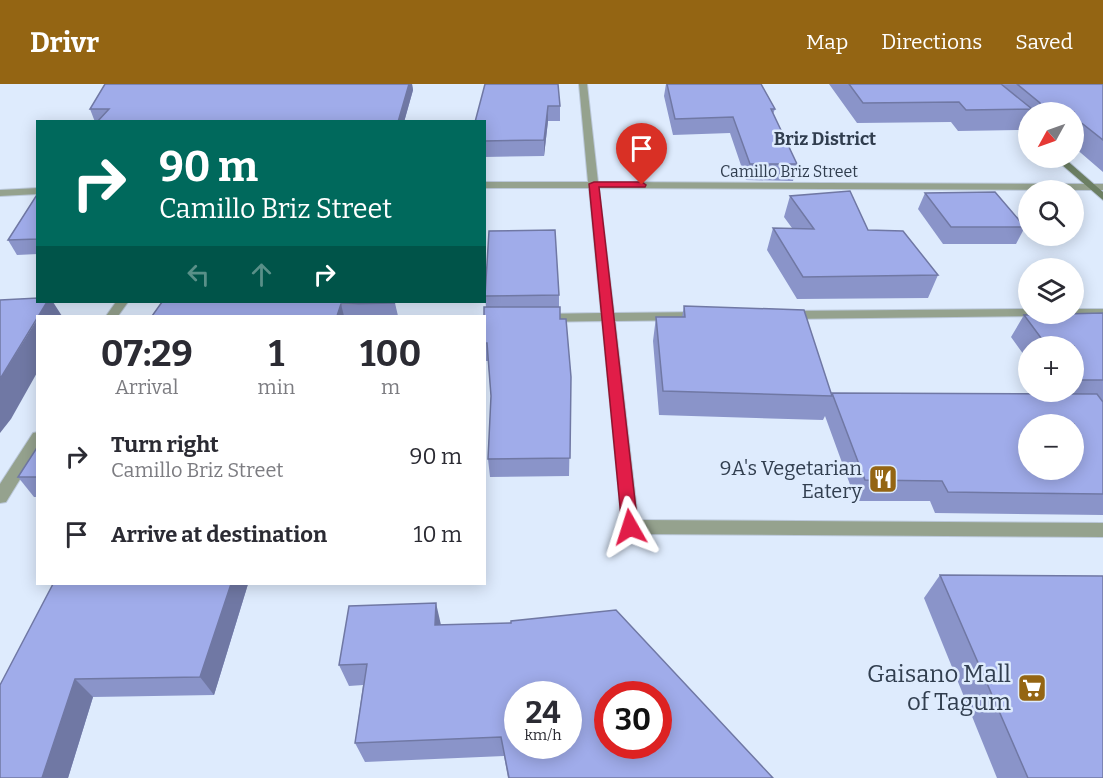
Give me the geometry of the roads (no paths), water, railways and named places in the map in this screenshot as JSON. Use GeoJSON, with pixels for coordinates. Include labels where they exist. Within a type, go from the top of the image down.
{"type":"FeatureCollection","features":[{"type":"Feature","properties":{"kind":"street"},"geometry":{"type":"LineString","coordinates":[[583,84],[630,527],[1103,530]]}},
{"type":"Feature","properties":{"kind":"street"},"geometry":{"type":"LineString","coordinates":[[977,84],[1018,120]]}},
{"type":"Feature","properties":{"kind":"street"},"geometry":{"type":"LineString","coordinates":[[1072,168],[1098,187],[1103,196]]}},
{"type":"Feature","properties":{"kind":"street","name":"Camillo Briz Street"},"geometry":{"type":"LineString","coordinates":[[486,185],[1098,187]]}},
{"type":"Feature","properties":{"kind":"street"},"geometry":{"type":"LineString","coordinates":[[0,193],[36,191]]}},
{"type":"Feature","properties":{"kind":"street"},"geometry":{"type":"LineString","coordinates":[[777,315],[1018,313]]}},
{"type":"Feature","properties":{"kind":"street"},"geometry":{"type":"LineString","coordinates":[[1084,313],[1103,313]]}},
{"type":"Feature","properties":{"kind":"street"},"geometry":{"type":"LineString","coordinates":[[530,318],[717,316]]}},
{"type":"Feature","properties":{"kind":"street"},"geometry":{"type":"LineString","coordinates":[[0,497],[36,440]]}},
{"type":"Feature","properties":{"kind":"place","name":"9A's Vegetarian Eatery"},"geometry":{"type":"Point","coordinates":[883,479]}},
{"type":"Feature","properties":{"kind":"place","name":"Gaisano Mall of Tagum"},"geometry":{"type":"Point","coordinates":[1032,688]}},
{"type":"Feature","properties":{"kind":"district","name":"Briz District"},"geometry":{"type":"Point","coordinates":[825,139]}}]}
